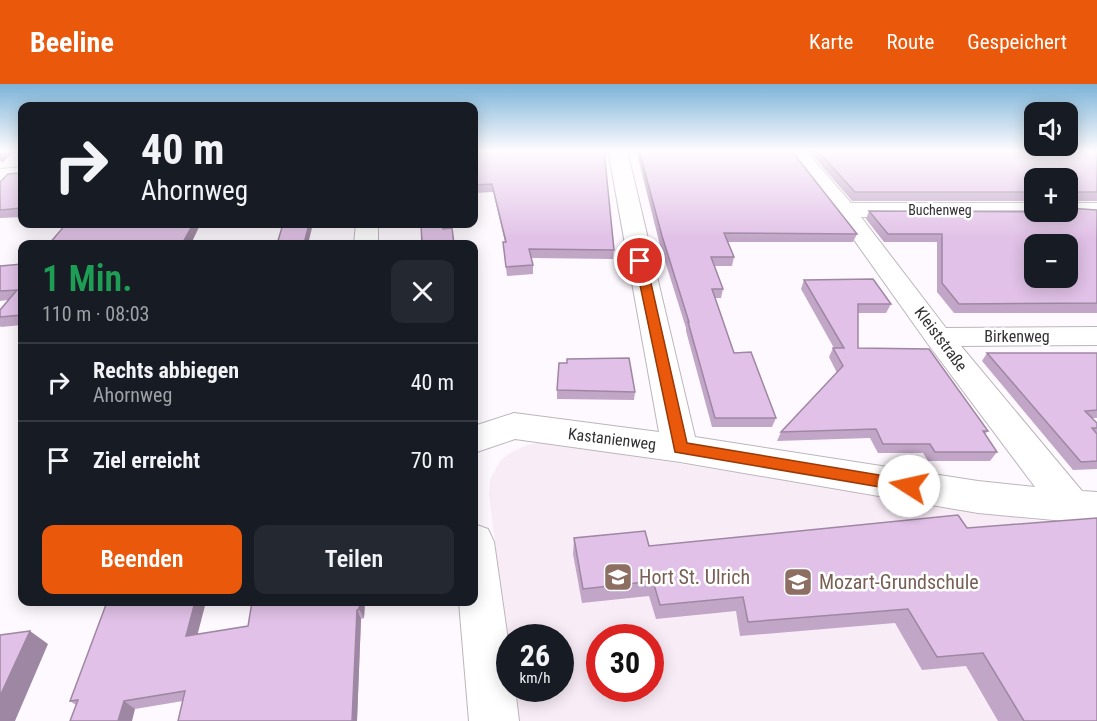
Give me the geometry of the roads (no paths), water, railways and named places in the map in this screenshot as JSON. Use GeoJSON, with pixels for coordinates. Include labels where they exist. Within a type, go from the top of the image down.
{"type":"FeatureCollection","features":[{"type":"Feature","properties":{"kind":"street"},"geometry":{"type":"LineString","coordinates":[[623,180],[681,448]]}},
{"type":"Feature","properties":{"kind":"street","name":"Kleiststraße"},"geometry":{"type":"LineString","coordinates":[[820,180],[845,210],[938,337],[1084,507]]}},
{"type":"Feature","properties":{"kind":"street","name":"Buchenweg"},"geometry":{"type":"LineString","coordinates":[[845,210],[1024,210]]}},
{"type":"Feature","properties":{"kind":"street"},"geometry":{"type":"LineString","coordinates":[[1078,210],[1097,210]]}},
{"type":"Feature","properties":{"kind":"street","name":"Birkenweg"},"geometry":{"type":"LineString","coordinates":[[938,337],[1097,336]]}},
{"type":"Feature","properties":{"kind":"street","name":"Kastanienweg"},"geometry":{"type":"LineString","coordinates":[[478,439],[514,426],[681,448],[978,497],[1084,507]]}},
{"type":"Feature","properties":{"kind":"street"},"geometry":{"type":"LineString","coordinates":[[478,578],[494,721]]}},
{"type":"Feature","properties":{"kind":"place","name":"Hort St. Ulrich"},"geometry":{"type":"Point","coordinates":[618,577]}},
{"type":"Feature","properties":{"kind":"place","name":"Mozart-Grundschule"},"geometry":{"type":"Point","coordinates":[798,582]}}]}
